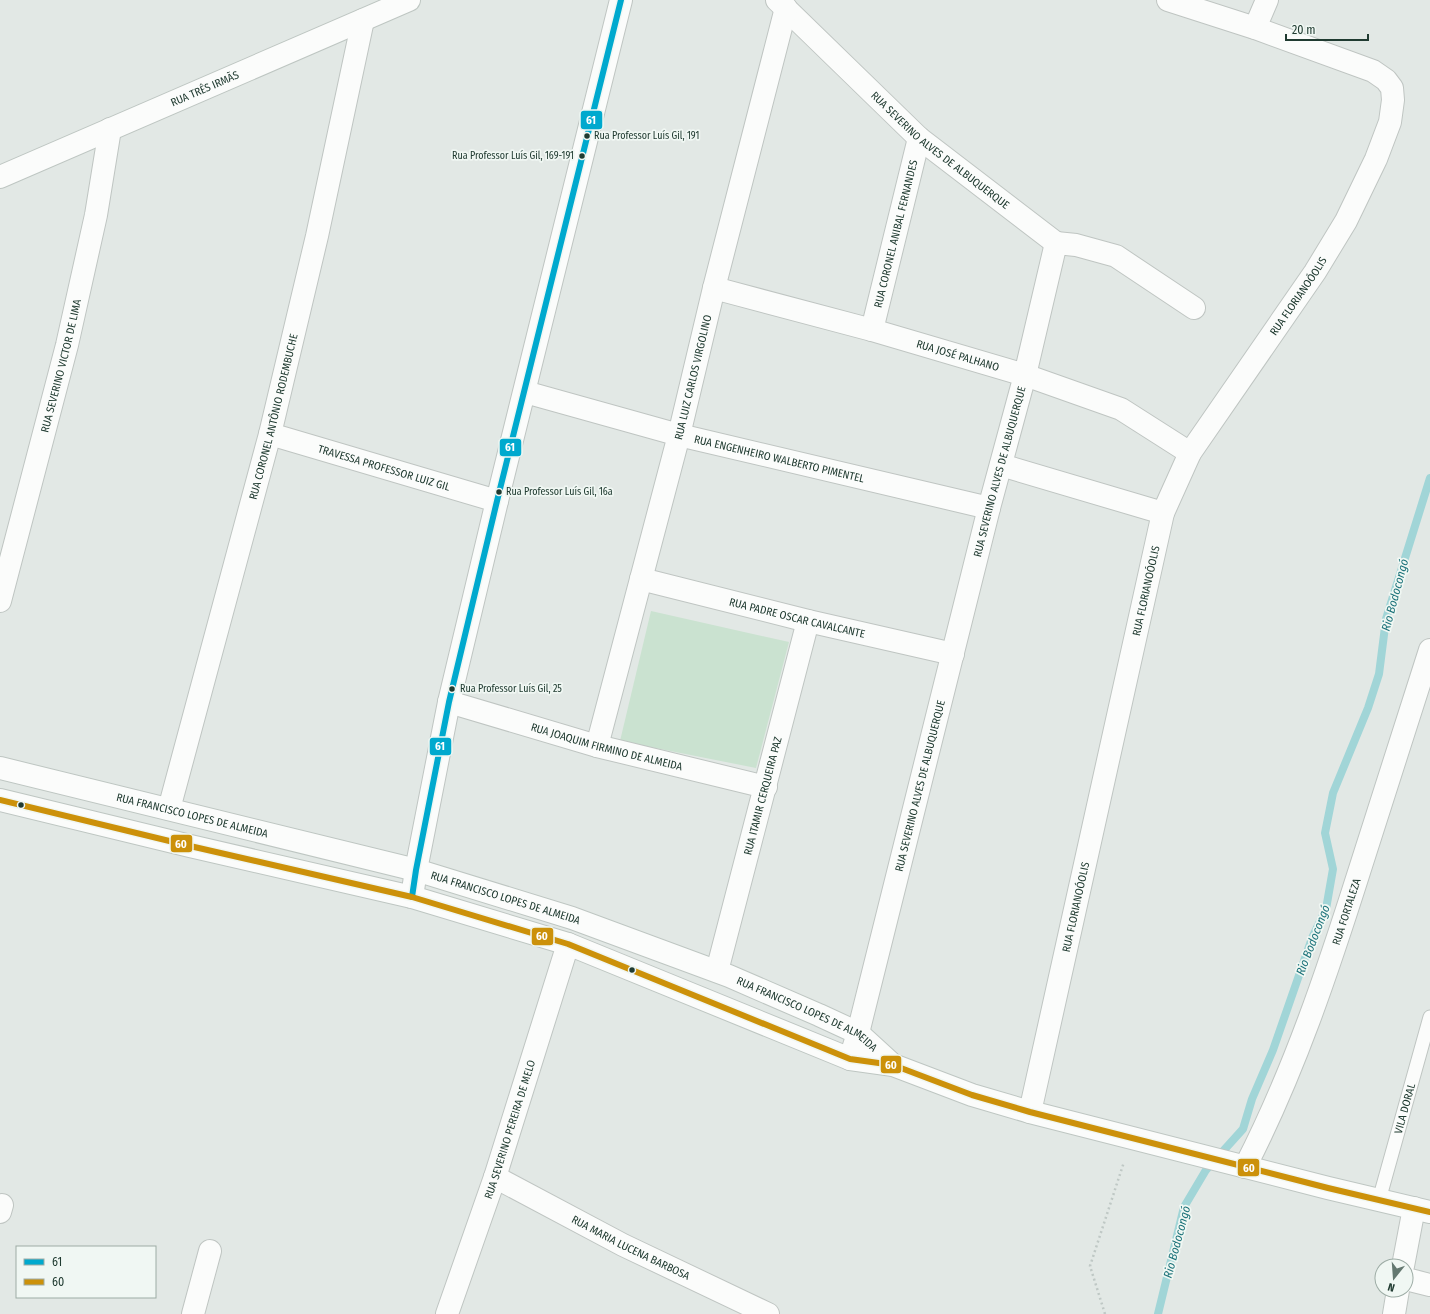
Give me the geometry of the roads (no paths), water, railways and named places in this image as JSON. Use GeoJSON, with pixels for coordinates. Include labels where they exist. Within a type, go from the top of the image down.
{"type":"FeatureCollection","features":[{"type":"Feature","properties":{"kind":"street","name":"RUA TRÊS IRMÃS"},"geometry":{"type":"LineString","coordinates":[[0,177],[409,0]]}},
{"type":"Feature","properties":{"kind":"street"},"geometry":{"type":"LineString","coordinates":[[412,897],[449,702],[497,501],[621,0]]}},
{"type":"Feature","properties":{"kind":"street"},"geometry":{"type":"LineString","coordinates":[[1168,0],[1254,28],[1267,0]]}},
{"type":"Feature","properties":{"kind":"street","name":"RUA SEVERINO ALVES DE ALBUQUERQUE"},"geometry":{"type":"LineString","coordinates":[[781,4],[919,138],[1056,243],[1025,375],[1000,465],[858,1034],[850,1058]]}},
{"type":"Feature","properties":{"kind":"street","name":"RUA LUIZ CARLOS VIRGOLINO"},"geometry":{"type":"LineString","coordinates":[[597,746],[679,435],[781,4]]}},
{"type":"Feature","properties":{"kind":"street","name":"RUA CORONEL ANTÔNIO RODEMBUCHE"},"geometry":{"type":"LineString","coordinates":[[169,809],[270,434],[317,236],[363,20]]}},
{"type":"Feature","properties":{"kind":"street","name":"RUA FLORIANOÓOLIS"},"geometry":{"type":"LineString","coordinates":[[1030,1112],[1163,513],[1190,453],[1315,272],[1346,221],[1376,159],[1390,122],[1393,100],[1392,88],[1386,80],[1373,71],[1254,28]]}},
{"type":"Feature","properties":{"kind":"street","name":"RUA SEVERINO VICTOR DE LIMA"},"geometry":{"type":"LineString","coordinates":[[0,601],[67,345],[96,215],[110,129]]}},
{"type":"Feature","properties":{"kind":"street","name":"RUA CORONEL ANIBAL FERNANDES"},"geometry":{"type":"LineString","coordinates":[[872,330],[919,138]]}},
{"type":"Feature","properties":{"kind":"street"},"geometry":{"type":"LineString","coordinates":[[1056,243],[1076,245],[1116,256],[1194,308]]}},
{"type":"Feature","properties":{"kind":"street","name":"RUA JOSÉ PALHANO"},"geometry":{"type":"LineString","coordinates":[[714,288],[872,330],[1025,375],[1121,409],[1190,453]]}},
{"type":"Feature","properties":{"kind":"street","name":"RUA ENGENHEIRO WALBERTO PIMENTEL"},"geometry":{"type":"LineString","coordinates":[[525,392],[679,435],[989,508]]}},
{"type":"Feature","properties":{"kind":"street","name":"TRAVESSA PROFESSOR LUIZ GIL"},"geometry":{"type":"LineString","coordinates":[[270,434],[497,501]]}},
{"type":"Feature","properties":{"kind":"street"},"geometry":{"type":"LineString","coordinates":[[1000,465],[1163,513]]}},
{"type":"Feature","properties":{"kind":"street","name":"RUA PADRE OSCAR CAVALCANTE"},"geometry":{"type":"LineString","coordinates":[[641,579],[808,621],[953,654]]}},
{"type":"Feature","properties":{"kind":"street","name":"RUA ITAMIR CERQUEIRA PAZ"},"geometry":{"type":"LineString","coordinates":[[717,971],[808,621]]}},
{"type":"Feature","properties":{"kind":"street","name":"RUA FORTALEZA"},"geometry":{"type":"LineString","coordinates":[[1245,1167],[1288,1076],[1340,934],[1430,650]]}},
{"type":"Feature","properties":{"kind":"street","name":"RUA JOAQUIM FIRMINO DE ALMEIDA"},"geometry":{"type":"LineString","coordinates":[[449,702],[597,746],[766,787]]}},
{"type":"Feature","properties":{"kind":"street","name":"RUA FRANCISCO LOPES DE ALMEIDA"},"geometry":{"type":"LineString","coordinates":[[0,768],[416,870],[572,918],[717,971],[819,1015],[858,1034],[893,1066]]}},
{"type":"Feature","properties":{"kind":"street","name":"RUA FRANCISCO LOPES DE ALMEIDA"},"geometry":{"type":"LineString","coordinates":[[0,800],[190,846],[412,897],[568,944],[850,1058],[893,1066],[972,1095],[1030,1112],[1174,1149],[1216,1158],[1245,1167],[1422,1210]]}},
{"type":"Feature","properties":{"kind":"street","name":"RUA SEVERINO PEREIRA DE MELO"},"geometry":{"type":"LineString","coordinates":[[447,1314],[495,1177],[568,944]]}},
{"type":"Feature","properties":{"kind":"street","name":"RUA MARIA LUCENA BARBOSA"},"geometry":{"type":"LineString","coordinates":[[495,1177],[624,1245],[768,1314]]}},
{"type":"Feature","properties":{"kind":"street"},"geometry":{"type":"LineString","coordinates":[[1406,1258],[1422,1210]]}},
{"type":"Feature","properties":{"kind":"street"},"geometry":{"type":"LineString","coordinates":[[193,1314],[210,1251]]}},
{"type":"Feature","properties":{"kind":"street"},"geometry":{"type":"LineString","coordinates":[[1414,1280],[1430,1285]]}},
{"type":"Feature","properties":{"kind":"street"},"geometry":{"type":"LineString","coordinates":[[1394,1314],[1397,1298]]}},
{"type":"Feature","properties":{"kind":"lane","name":"VILA DORAL"},"geometry":{"type":"LineString","coordinates":[[1379,1200],[1430,1016]]}},
{"type":"Feature","properties":{"kind":"waterway","name":"Rio Bodocongó"},"geometry":{"type":"LineString","coordinates":[[1158,1314],[1184,1207],[1206,1170],[1243,1129],[1252,1099],[1273,1050],[1312,938],[1326,909],[1333,869],[1325,833],[1333,793],[1368,708],[1379,674],[1386,619],[1430,478]]}},
{"type":"Feature","properties":{"kind":"place","name":"Rua Professor Luís Gil, 191"},"geometry":{"type":"Point","coordinates":[587,136]}},
{"type":"Feature","properties":{"kind":"place","name":"Rua Professor Luís Gil, 169-191"},"geometry":{"type":"Point","coordinates":[582,156]}},
{"type":"Feature","properties":{"kind":"place","name":"Rua Professor Luís Gil, 16a"},"geometry":{"type":"Point","coordinates":[499,492]}},
{"type":"Feature","properties":{"kind":"place","name":"Rua Professor Luís Gil, 25"},"geometry":{"type":"Point","coordinates":[452,689]}}]}
